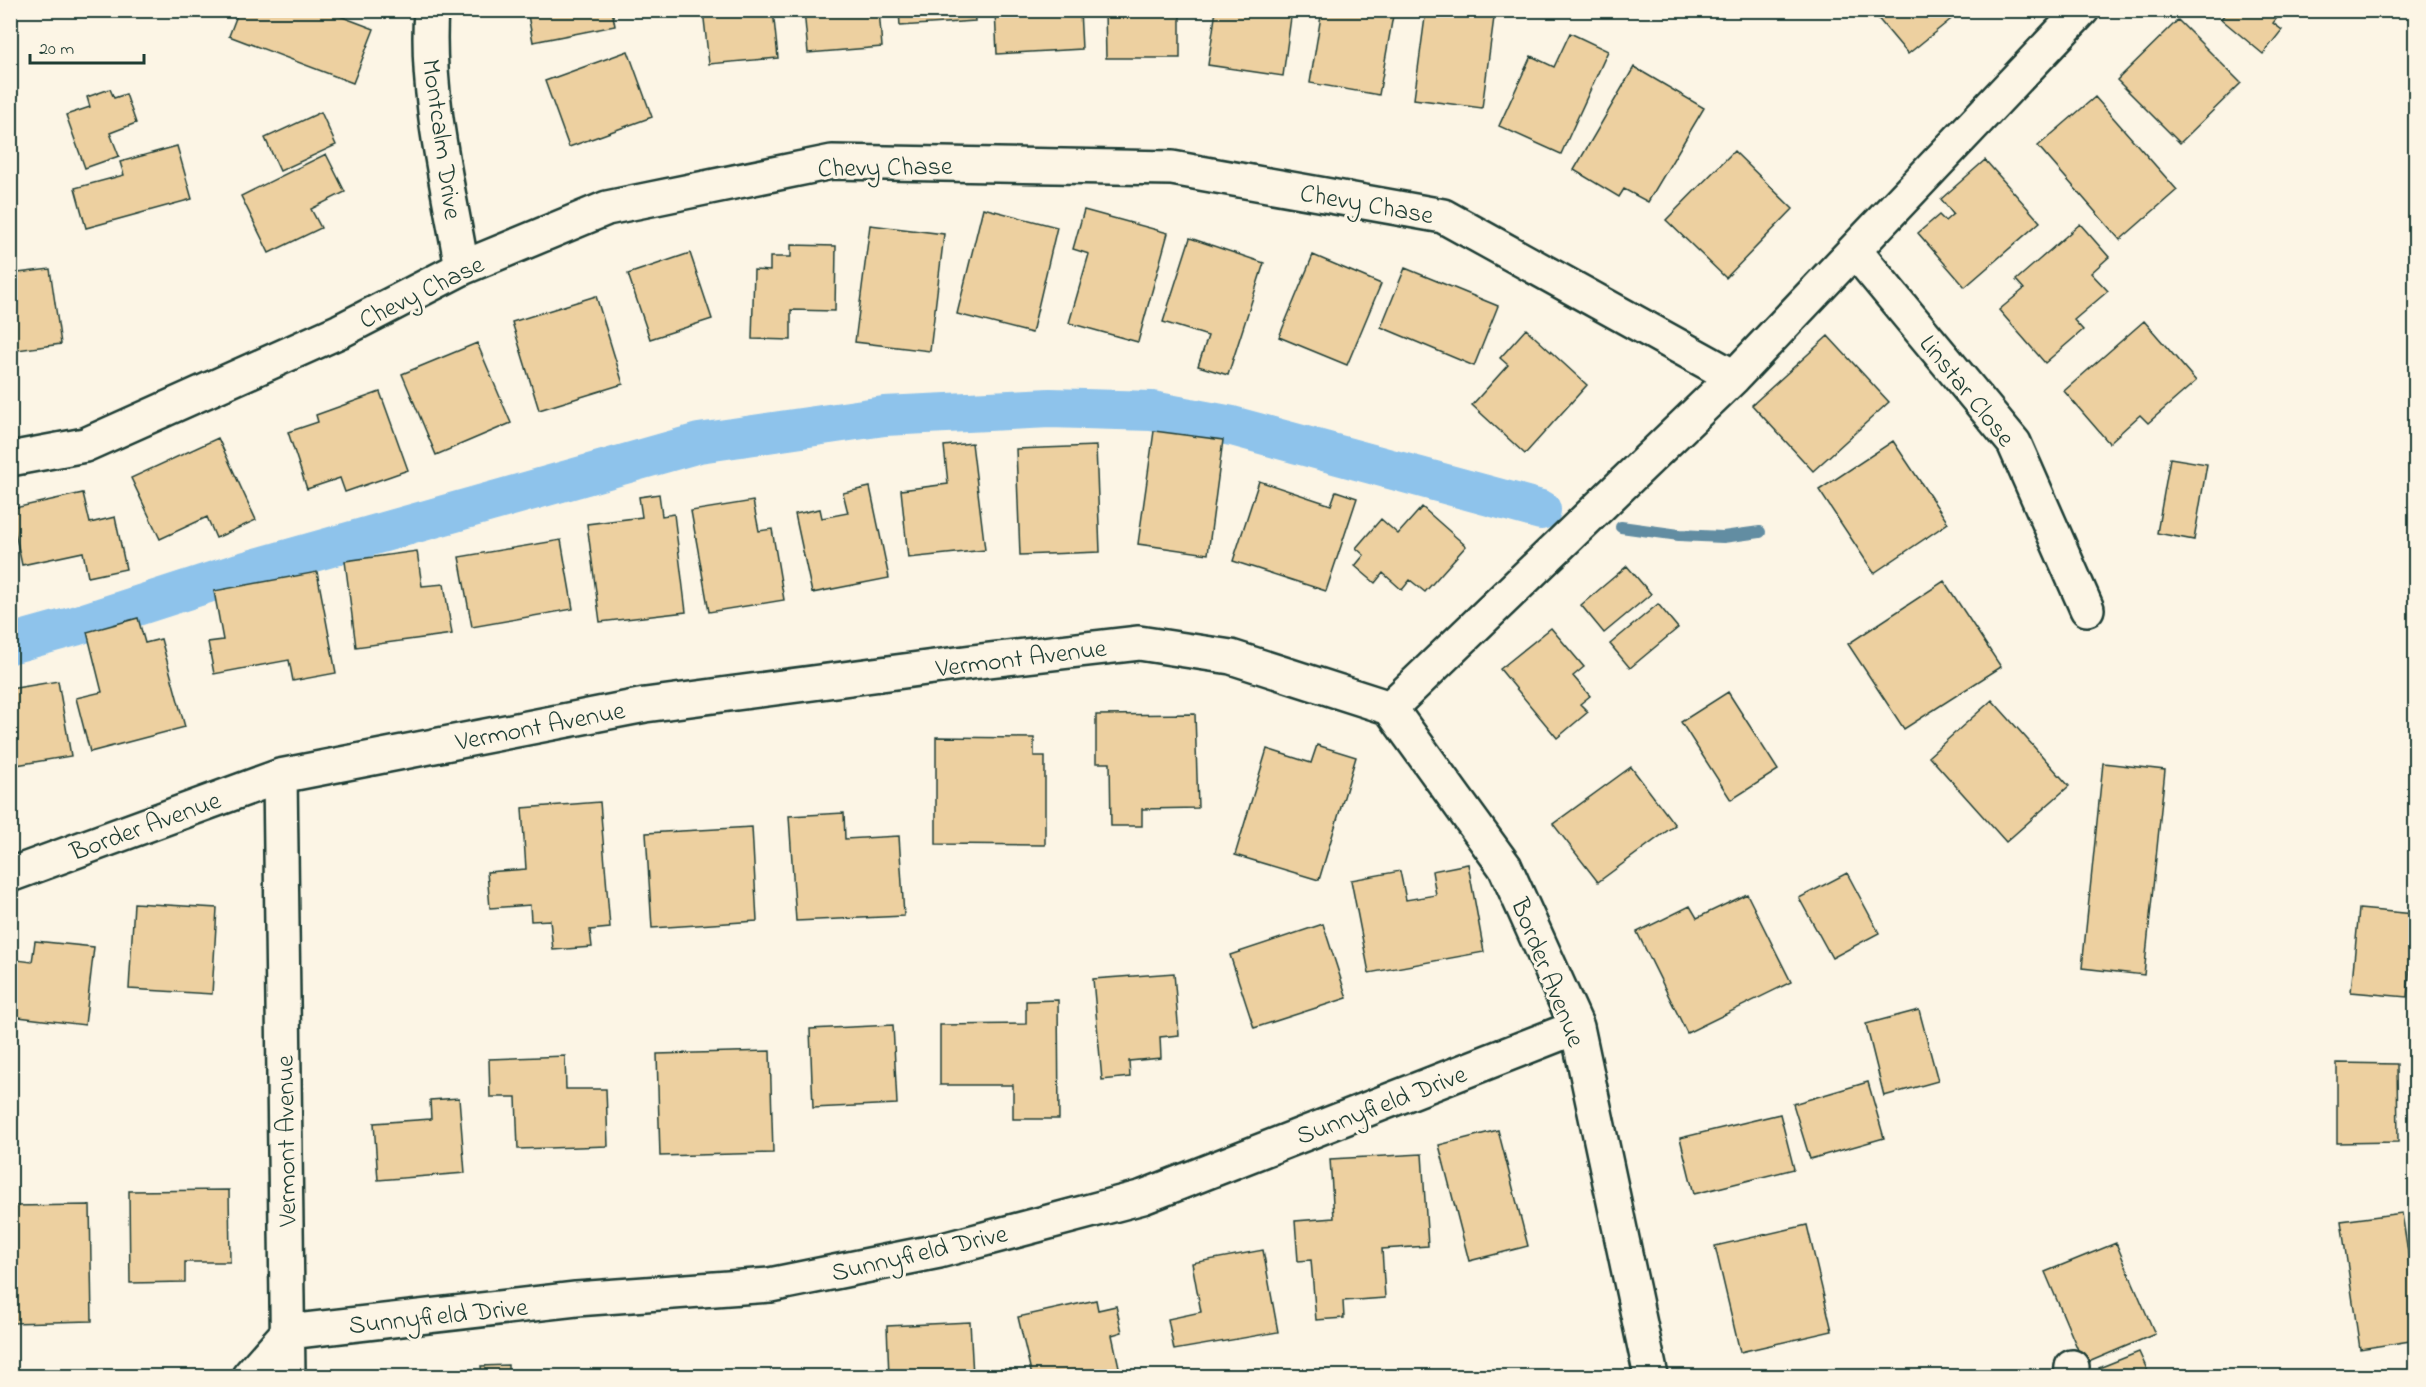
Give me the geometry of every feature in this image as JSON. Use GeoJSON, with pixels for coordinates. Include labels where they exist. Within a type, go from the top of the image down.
{"type":"FeatureCollection","features":[{"type":"Feature","properties":{"kind":"street","name":"Montcalm Drive"},"geometry":{"type":"LineString","coordinates":[[431,10],[429,40],[437,118],[462,268]]}},
{"type":"Feature","properties":{"kind":"street"},"geometry":{"type":"LineString","coordinates":[[1390,708],[1734,377],[1855,251],[2075,13]]}},
{"type":"Feature","properties":{"kind":"street","name":"Chevy Chase"},"geometry":{"type":"LineString","coordinates":[[10,459],[85,445],[340,331],[462,268],[607,208],[832,162],[1172,168],[1443,216],[1734,377]]}},
{"type":"Feature","properties":{"kind":"street","name":"Linstar Close"},"geometry":{"type":"LineString","coordinates":[[1855,251],[2014,443],[2087,609]]}},
{"type":"Feature","properties":{"kind":"street","name":"Vermont Avenue"},"geometry":{"type":"LineString","coordinates":[[288,1377],[280,776],[645,705],[972,662],[1139,643],[1231,657],[1390,708]]}},
{"type":"Feature","properties":{"kind":"street","name":"Border Avenue"},"geometry":{"type":"LineString","coordinates":[[1390,708],[1505,867],[1577,1027],[1651,1377]]}},
{"type":"Feature","properties":{"kind":"street","name":"Border Avenue"},"geometry":{"type":"LineString","coordinates":[[10,875],[280,776]]}},
{"type":"Feature","properties":{"kind":"street","name":"Sunnyfield Drive"},"geometry":{"type":"LineString","coordinates":[[288,1332],[576,1299],[770,1286],[939,1251],[1143,1197],[1577,1027]]}},
{"type":"Feature","properties":{"kind":"street"},"geometry":{"type":"LineString","coordinates":[[249,1377],[288,1332]]}},
{"type":"Feature","properties":{"kind":"building"},"geometry":{"type":"Polygon","coordinates":[[[239,10],[324,10],[374,29],[353,83],[229,36],[239,10]]]}},
{"type":"Feature","properties":{"kind":"building"},"geometry":{"type":"Polygon","coordinates":[[[527,10],[612,10],[615,26],[533,42],[527,10]]]}},
{"type":"Feature","properties":{"kind":"building"},"geometry":{"type":"Polygon","coordinates":[[[703,10],[773,10],[778,58],[709,64],[703,10]]]}},
{"type":"Feature","properties":{"kind":"building"},"geometry":{"type":"Polygon","coordinates":[[[804,10],[879,10],[882,47],[808,53],[804,10]]]}},
{"type":"Feature","properties":{"kind":"building"},"geometry":{"type":"Polygon","coordinates":[[[899,10],[974,10],[975,21],[900,26],[899,10]]]}},
{"type":"Feature","properties":{"kind":"building"},"geometry":{"type":"Polygon","coordinates":[[[995,10],[1080,10],[1082,49],[997,54],[995,10]]]}},
{"type":"Feature","properties":{"kind":"building"},"geometry":{"type":"Polygon","coordinates":[[[1105,10],[1180,10],[1180,58],[1106,58],[1105,10]]]}},
{"type":"Feature","properties":{"kind":"building"},"geometry":{"type":"Polygon","coordinates":[[[1216,10],[1292,10],[1283,76],[1208,65],[1216,10]]]}},
{"type":"Feature","properties":{"kind":"building"},"geometry":{"type":"Polygon","coordinates":[[[1322,10],[1394,10],[1379,95],[1310,83],[1322,10]]]}},
{"type":"Feature","properties":{"kind":"building"},"geometry":{"type":"Polygon","coordinates":[[[1426,10],[1495,10],[1482,108],[1414,99],[1426,10]]]}},
{"type":"Feature","properties":{"kind":"building"},"geometry":{"type":"Polygon","coordinates":[[[1871,10],[1950,10],[1955,16],[1908,54],[1871,10]]]}},
{"type":"Feature","properties":{"kind":"building"},"geometry":{"type":"Polygon","coordinates":[[[2228,10],[2283,10],[2273,23],[2282,30],[2263,54],[2221,19],[2228,10]]]}},
{"type":"Feature","properties":{"kind":"building"},"geometry":{"type":"Polygon","coordinates":[[[2178,20],[2241,83],[2180,143],[2117,80],[2178,20]]]}},
{"type":"Feature","properties":{"kind":"building"},"geometry":{"type":"Polygon","coordinates":[[[1570,33],[1608,51],[1561,154],[1499,126],[1531,56],[1554,67],[1570,33]]]}},
{"type":"Feature","properties":{"kind":"building"},"geometry":{"type":"Polygon","coordinates":[[[628,51],[652,117],[569,147],[545,81],[628,51]]]}},
{"type":"Feature","properties":{"kind":"building"},"geometry":{"type":"Polygon","coordinates":[[[1634,67],[1704,108],[1648,202],[1624,189],[1619,197],[1574,170],[1634,67]]]}},
{"type":"Feature","properties":{"kind":"building"},"geometry":{"type":"Polygon","coordinates":[[[110,89],[114,98],[126,94],[136,123],[110,133],[119,156],[85,168],[66,115],[90,107],[87,97],[110,89]]]}},
{"type":"Feature","properties":{"kind":"building"},"geometry":{"type":"Polygon","coordinates":[[[2095,97],[2177,190],[2120,240],[2038,146],[2095,97]]]}},
{"type":"Feature","properties":{"kind":"building"},"geometry":{"type":"Polygon","coordinates":[[[321,112],[336,145],[280,171],[265,138],[321,112]]]}},
{"type":"Feature","properties":{"kind":"building"},"geometry":{"type":"Polygon","coordinates":[[[177,146],[192,199],[86,228],[75,188],[124,175],[120,162],[177,146]]]}},
{"type":"Feature","properties":{"kind":"building"},"geometry":{"type":"Polygon","coordinates":[[[1734,151],[1793,209],[1726,278],[1666,220],[1734,151]]]}},
{"type":"Feature","properties":{"kind":"building"},"geometry":{"type":"Polygon","coordinates":[[[326,154],[345,192],[311,209],[321,228],[269,253],[241,196],[326,154]]]}},
{"type":"Feature","properties":{"kind":"building"},"geometry":{"type":"Polygon","coordinates":[[[1985,160],[2040,222],[1965,287],[1918,233],[1939,215],[1945,221],[1953,214],[1941,199],[1985,160]]]}},
{"type":"Feature","properties":{"kind":"building"},"geometry":{"type":"Polygon","coordinates":[[[983,208],[1057,227],[1032,333],[957,314],[983,208]]]}},
{"type":"Feature","properties":{"kind":"building"},"geometry":{"type":"Polygon","coordinates":[[[1084,210],[1168,233],[1138,342],[1069,323],[1089,254],[1073,249],[1084,210]]]}},
{"type":"Feature","properties":{"kind":"building"},"geometry":{"type":"Polygon","coordinates":[[[2080,224],[2109,257],[2091,273],[2108,291],[2074,320],[2083,330],[2045,363],[1999,310],[2024,289],[2016,280],[2080,224]]]}},
{"type":"Feature","properties":{"kind":"building"},"geometry":{"type":"Polygon","coordinates":[[[870,225],[944,234],[930,351],[855,342],[870,225]]]}},
{"type":"Feature","properties":{"kind":"building"},"geometry":{"type":"Polygon","coordinates":[[[1190,238],[1264,263],[1228,375],[1198,366],[1208,336],[1163,322],[1190,238]]]}},
{"type":"Feature","properties":{"kind":"building"},"geometry":{"type":"Polygon","coordinates":[[[791,245],[836,246],[835,311],[791,310],[791,340],[752,339],[754,270],[770,271],[770,257],[791,257],[791,245]]]}},
{"type":"Feature","properties":{"kind":"building"},"geometry":{"type":"Polygon","coordinates":[[[690,253],[712,319],[650,339],[628,274],[690,253]]]}},
{"type":"Feature","properties":{"kind":"building"},"geometry":{"type":"Polygon","coordinates":[[[1313,255],[1381,284],[1347,365],[1279,337],[1313,255]]]}},
{"type":"Feature","properties":{"kind":"building"},"geometry":{"type":"Polygon","coordinates":[[[1405,268],[1498,306],[1474,366],[1381,327],[1405,268]]]}},
{"type":"Feature","properties":{"kind":"building"},"geometry":{"type":"Polygon","coordinates":[[[50,269],[61,344],[10,351],[10,274],[50,269]]]}},
{"type":"Feature","properties":{"kind":"building"},"geometry":{"type":"Polygon","coordinates":[[[596,296],[623,384],[539,410],[512,322],[596,296]]]}},
{"type":"Feature","properties":{"kind":"building"},"geometry":{"type":"Polygon","coordinates":[[[2144,321],[2196,381],[2148,423],[2140,415],[2109,443],[2064,391],[2144,321]]]}},
{"type":"Feature","properties":{"kind":"building"},"geometry":{"type":"Polygon","coordinates":[[[1526,329],[1587,385],[1525,454],[1472,405],[1508,365],[1500,358],[1526,329]]]}},
{"type":"Feature","properties":{"kind":"building"},"geometry":{"type":"Polygon","coordinates":[[[1828,336],[1889,402],[1813,471],[1752,405],[1828,336]]]}},
{"type":"Feature","properties":{"kind":"building"},"geometry":{"type":"Polygon","coordinates":[[[477,343],[511,423],[436,455],[402,374],[477,343]]]}},
{"type":"Feature","properties":{"kind":"building"},"geometry":{"type":"Polygon","coordinates":[[[380,392],[408,470],[345,492],[340,478],[307,489],[288,432],[318,422],[316,415],[380,392]]]}},
{"type":"Feature","properties":{"kind":"building"},"geometry":{"type":"Polygon","coordinates":[[[1154,431],[1223,440],[1208,554],[1138,544],[1154,431]]]}},
{"type":"Feature","properties":{"kind":"building"},"geometry":{"type":"Polygon","coordinates":[[[218,438],[256,520],[216,538],[207,517],[160,539],[131,478],[218,438]]]}},
{"type":"Feature","properties":{"kind":"building"},"geometry":{"type":"Polygon","coordinates":[[[1893,441],[1948,523],[1874,573],[1819,490],[1893,441]]]}},
{"type":"Feature","properties":{"kind":"building"},"geometry":{"type":"Polygon","coordinates":[[[972,443],[985,550],[908,558],[901,490],[948,484],[944,446],[972,443]]]}},
{"type":"Feature","properties":{"kind":"building"},"geometry":{"type":"Polygon","coordinates":[[[1096,446],[1100,552],[1020,555],[1016,449],[1096,446]]]}},
{"type":"Feature","properties":{"kind":"building"},"geometry":{"type":"Polygon","coordinates":[[[2170,458],[2207,464],[2194,540],[2157,533],[2170,458]]]}},
{"type":"Feature","properties":{"kind":"building"},"geometry":{"type":"Polygon","coordinates":[[[1259,481],[1331,505],[1336,491],[1357,498],[1326,591],[1233,561],[1259,481]]]}},
{"type":"Feature","properties":{"kind":"building"},"geometry":{"type":"Polygon","coordinates":[[[870,487],[889,578],[812,593],[795,514],[820,509],[822,518],[848,513],[843,493],[870,487]]]}},
{"type":"Feature","properties":{"kind":"building"},"geometry":{"type":"Polygon","coordinates":[[[83,493],[90,523],[115,517],[126,569],[88,577],[83,552],[22,565],[10,509],[83,493]]]}},
{"type":"Feature","properties":{"kind":"building"},"geometry":{"type":"Polygon","coordinates":[[[659,494],[662,516],[674,514],[686,612],[600,622],[587,524],[642,517],[639,497],[659,494]]]}},
{"type":"Feature","properties":{"kind":"building"},"geometry":{"type":"Polygon","coordinates":[[[753,501],[759,531],[772,529],[784,600],[709,612],[691,511],[753,501]]]}},
{"type":"Feature","properties":{"kind":"building"},"geometry":{"type":"Polygon","coordinates":[[[1422,507],[1466,546],[1425,592],[1410,580],[1402,590],[1383,573],[1375,583],[1355,566],[1364,555],[1356,548],[1381,519],[1398,534],[1422,507]]]}},
{"type":"Feature","properties":{"kind":"building"},"geometry":{"type":"Polygon","coordinates":[[[561,540],[573,609],[472,627],[459,557],[561,540]]]}},
{"type":"Feature","properties":{"kind":"building"},"geometry":{"type":"Polygon","coordinates":[[[417,551],[422,586],[444,584],[452,634],[356,647],[345,561],[417,551]]]}},
{"type":"Feature","properties":{"kind":"building"},"geometry":{"type":"Polygon","coordinates":[[[1627,566],[1651,594],[1604,633],[1581,605],[1627,566]]]}},
{"type":"Feature","properties":{"kind":"building"},"geometry":{"type":"Polygon","coordinates":[[[317,572],[336,673],[293,681],[289,660],[214,674],[208,642],[223,640],[214,591],[317,572]]]}},
{"type":"Feature","properties":{"kind":"building"},"geometry":{"type":"Polygon","coordinates":[[[1944,581],[2001,667],[1904,729],[1848,644],[1944,581]]]}},
{"type":"Feature","properties":{"kind":"building"},"geometry":{"type":"Polygon","coordinates":[[[1658,604],[1678,628],[1630,668],[1610,644],[1658,604]]]}},
{"type":"Feature","properties":{"kind":"building"},"geometry":{"type":"Polygon","coordinates":[[[138,618],[145,643],[161,639],[185,727],[90,752],[76,698],[102,692],[87,632],[138,618]]]}},
{"type":"Feature","properties":{"kind":"building"},"geometry":{"type":"Polygon","coordinates":[[[1551,628],[1584,667],[1573,676],[1590,696],[1580,704],[1588,712],[1557,738],[1500,669],[1551,628]]]}},
{"type":"Feature","properties":{"kind":"building"},"geometry":{"type":"Polygon","coordinates":[[[58,681],[71,756],[10,766],[10,689],[58,681]]]}},
{"type":"Feature","properties":{"kind":"building"},"geometry":{"type":"Polygon","coordinates":[[[1728,692],[1778,770],[1731,800],[1681,722],[1728,692]]]}},
{"type":"Feature","properties":{"kind":"building"},"geometry":{"type":"Polygon","coordinates":[[[1992,700],[2069,786],[2006,842],[1929,756],[1992,700]]]}},
{"type":"Feature","properties":{"kind":"building"},"geometry":{"type":"Polygon","coordinates":[[[1195,714],[1198,808],[1142,809],[1142,826],[1111,826],[1110,763],[1096,763],[1096,715],[1195,714]]]}},
{"type":"Feature","properties":{"kind":"building"},"geometry":{"type":"Polygon","coordinates":[[[936,737],[1034,738],[1034,756],[1045,756],[1045,845],[936,844],[936,737]]]}},
{"type":"Feature","properties":{"kind":"building"},"geometry":{"type":"Polygon","coordinates":[[[1317,745],[1356,757],[1319,880],[1235,855],[1267,749],[1311,763],[1317,745]]]}},
{"type":"Feature","properties":{"kind":"building"},"geometry":{"type":"Polygon","coordinates":[[[2103,763],[2165,770],[2144,975],[2082,968],[2103,763]]]}},
{"type":"Feature","properties":{"kind":"building"},"geometry":{"type":"Polygon","coordinates":[[[1631,767],[1675,825],[1598,882],[1553,824],[1631,767]]]}},
{"type":"Feature","properties":{"kind":"building"},"geometry":{"type":"Polygon","coordinates":[[[600,802],[610,928],[590,930],[592,947],[553,950],[550,920],[531,921],[530,905],[490,908],[487,872],[526,869],[522,808],[600,802]]]}},
{"type":"Feature","properties":{"kind":"building"},"geometry":{"type":"Polygon","coordinates":[[[844,813],[845,839],[899,836],[904,916],[796,921],[789,816],[844,813]]]}},
{"type":"Feature","properties":{"kind":"building"},"geometry":{"type":"Polygon","coordinates":[[[752,827],[757,921],[652,928],[646,833],[752,827]]]}},
{"type":"Feature","properties":{"kind":"building"},"geometry":{"type":"Polygon","coordinates":[[[1468,864],[1484,952],[1369,973],[1351,880],[1400,871],[1406,900],[1436,895],[1432,871],[1468,864]]]}},
{"type":"Feature","properties":{"kind":"building"},"geometry":{"type":"Polygon","coordinates":[[[1847,873],[1879,933],[1832,958],[1799,898],[1847,873]]]}},
{"type":"Feature","properties":{"kind":"building"},"geometry":{"type":"Polygon","coordinates":[[[1747,894],[1791,982],[1687,1033],[1637,932],[1690,906],[1697,918],[1747,894]]]}},
{"type":"Feature","properties":{"kind":"building"},"geometry":{"type":"Polygon","coordinates":[[[134,903],[217,908],[212,994],[129,989],[134,903]]]}},
{"type":"Feature","properties":{"kind":"building"},"geometry":{"type":"Polygon","coordinates":[[[2359,909],[2415,914],[2407,997],[2351,992],[2359,909]]]}},
{"type":"Feature","properties":{"kind":"building"},"geometry":{"type":"Polygon","coordinates":[[[1323,924],[1347,998],[1254,1028],[1230,955],[1323,924]]]}},
{"type":"Feature","properties":{"kind":"building"},"geometry":{"type":"Polygon","coordinates":[[[35,941],[94,947],[85,1025],[10,1016],[10,959],[32,962],[35,941]]]}},
{"type":"Feature","properties":{"kind":"building"},"geometry":{"type":"Polygon","coordinates":[[[1174,973],[1179,1035],[1160,1037],[1161,1058],[1129,1061],[1130,1077],[1102,1080],[1093,979],[1174,973]]]}},
{"type":"Feature","properties":{"kind":"building"},"geometry":{"type":"Polygon","coordinates":[[[1058,1000],[1059,1119],[1013,1119],[1013,1085],[940,1085],[940,1025],[1026,1024],[1026,1001],[1058,1000]]]}},
{"type":"Feature","properties":{"kind":"building"},"geometry":{"type":"Polygon","coordinates":[[[1919,1010],[1938,1081],[1884,1096],[1866,1024],[1919,1010]]]}},
{"type":"Feature","properties":{"kind":"building"},"geometry":{"type":"Polygon","coordinates":[[[893,1025],[897,1104],[813,1108],[810,1029],[893,1025]]]}},
{"type":"Feature","properties":{"kind":"building"},"geometry":{"type":"Polygon","coordinates":[[[770,1051],[773,1153],[660,1156],[657,1054],[770,1051]]]}},
{"type":"Feature","properties":{"kind":"building"},"geometry":{"type":"Polygon","coordinates":[[[565,1056],[566,1089],[606,1089],[608,1146],[518,1149],[516,1097],[490,1097],[489,1059],[565,1056]]]}},
{"type":"Feature","properties":{"kind":"building"},"geometry":{"type":"Polygon","coordinates":[[[2337,1063],[2397,1064],[2398,1142],[2337,1143],[2337,1063]]]}},
{"type":"Feature","properties":{"kind":"building"},"geometry":{"type":"Polygon","coordinates":[[[1868,1082],[1884,1138],[1810,1159],[1793,1104],[1868,1082]]]}},
{"type":"Feature","properties":{"kind":"building"},"geometry":{"type":"Polygon","coordinates":[[[459,1098],[465,1173],[378,1180],[374,1123],[431,1119],[430,1100],[459,1098]]]}},
{"type":"Feature","properties":{"kind":"building"},"geometry":{"type":"Polygon","coordinates":[[[1780,1114],[1794,1169],[1694,1194],[1680,1138],[1780,1114]]]}},
{"type":"Feature","properties":{"kind":"building"},"geometry":{"type":"Polygon","coordinates":[[[1498,1130],[1528,1246],[1469,1261],[1439,1145],[1498,1130]]]}},
{"type":"Feature","properties":{"kind":"building"},"geometry":{"type":"Polygon","coordinates":[[[1422,1154],[1428,1246],[1382,1249],[1385,1298],[1343,1301],[1344,1318],[1316,1320],[1311,1260],[1298,1261],[1295,1221],[1334,1218],[1330,1159],[1422,1154]]]}},
{"type":"Feature","properties":{"kind":"building"},"geometry":{"type":"Polygon","coordinates":[[[229,1190],[230,1262],[185,1262],[185,1282],[130,1283],[129,1191],[229,1190]]]}},
{"type":"Feature","properties":{"kind":"building"},"geometry":{"type":"Polygon","coordinates":[[[90,1205],[92,1321],[10,1323],[10,1206],[90,1205]]]}},
{"type":"Feature","properties":{"kind":"building"},"geometry":{"type":"Polygon","coordinates":[[[2402,1213],[2416,1305],[2416,1340],[2360,1349],[2341,1221],[2402,1213]]]}},
{"type":"Feature","properties":{"kind":"building"},"geometry":{"type":"Polygon","coordinates":[[[1807,1225],[1832,1331],[1740,1352],[1715,1246],[1807,1225]]]}},
{"type":"Feature","properties":{"kind":"building"},"geometry":{"type":"Polygon","coordinates":[[[2116,1243],[2155,1334],[2084,1364],[2045,1272],[2116,1243]]]}},
{"type":"Feature","properties":{"kind":"building"},"geometry":{"type":"Polygon","coordinates":[[[1263,1250],[1278,1332],[1174,1350],[1168,1319],[1201,1312],[1192,1263],[1263,1250]]]}},
{"type":"Feature","properties":{"kind":"building"},"geometry":{"type":"Polygon","coordinates":[[[1096,1300],[1098,1310],[1116,1306],[1122,1332],[1112,1335],[1121,1376],[1032,1376],[1018,1317],[1096,1300]]]}},
{"type":"Feature","properties":{"kind":"building"},"geometry":{"type":"Polygon","coordinates":[[[970,1322],[973,1376],[889,1376],[887,1326],[970,1322]]]}},
{"type":"Feature","properties":{"kind":"building"},"geometry":{"type":"Polygon","coordinates":[[[2139,1352],[2150,1376],[2103,1376],[2099,1368],[2139,1352]]]}},
{"type":"Feature","properties":{"kind":"building"},"geometry":{"type":"Polygon","coordinates":[[[508,1365],[508,1376],[482,1376],[481,1366],[508,1365]]]}},
{"type":"Feature","properties":{"kind":"waterway"},"geometry":{"type":"LineString","coordinates":[[10,644],[75,626],[239,573],[699,443],[884,416],[1050,408],[1152,411],[1232,426],[1541,510]]}},
{"type":"Feature","properties":{"kind":"waterway"},"geometry":{"type":"LineString","coordinates":[[1621,527],[1679,535],[1723,537],[1760,532]]}}]}
